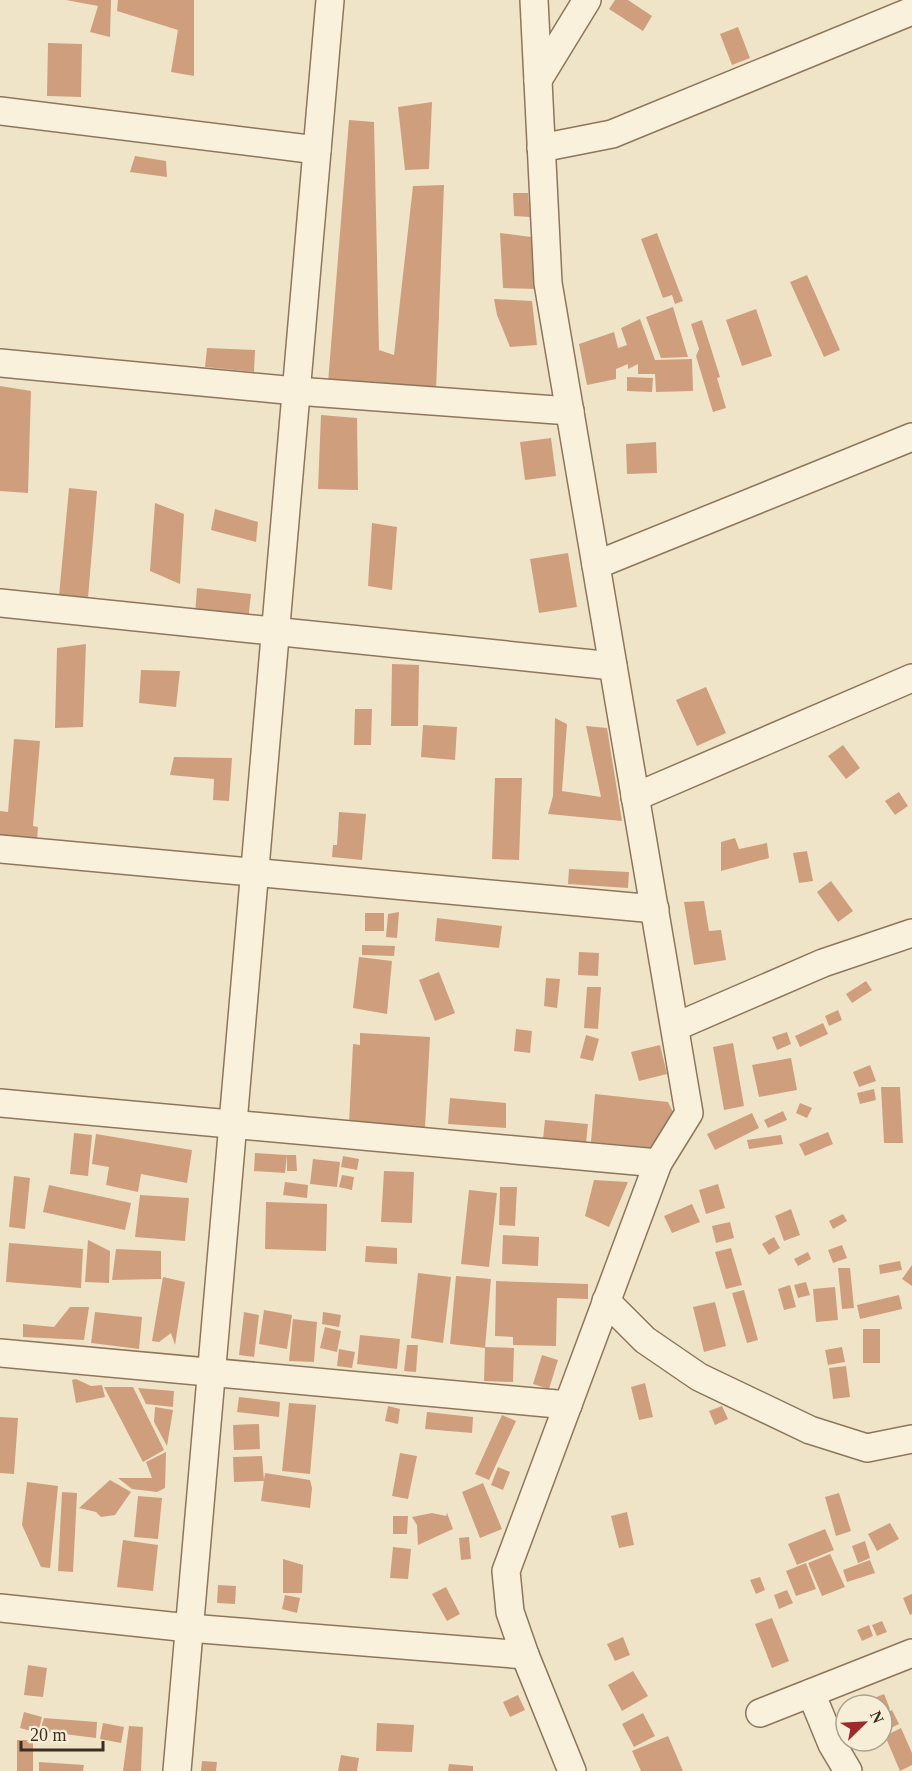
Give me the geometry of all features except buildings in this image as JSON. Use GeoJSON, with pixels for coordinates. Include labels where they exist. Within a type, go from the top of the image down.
{"type":"FeatureCollection","features":[{"type":"Feature","properties":{"kind":"street"},"geometry":{"type":"LineString","coordinates":[[177,1771],[330,0]]}},
{"type":"Feature","properties":{"kind":"street"},"geometry":{"type":"LineString","coordinates":[[534,0],[548,283],[689,1113],[658,1163],[506,1571],[510,1612],[572,1771]]}},
{"type":"Feature","properties":{"kind":"street"},"geometry":{"type":"LineString","coordinates":[[538,80],[587,0]]}},
{"type":"Feature","properties":{"kind":"street"},"geometry":{"type":"LineString","coordinates":[[541,148],[612,134],[912,11]]}},
{"type":"Feature","properties":{"kind":"street"},"geometry":{"type":"LineString","coordinates":[[0,111],[317,150]]}},
{"type":"Feature","properties":{"kind":"street"},"geometry":{"type":"LineString","coordinates":[[0,363],[296,391],[570,411]]}},
{"type":"Feature","properties":{"kind":"street"},"geometry":{"type":"LineString","coordinates":[[596,565],[912,438]]}},
{"type":"Feature","properties":{"kind":"street"},"geometry":{"type":"LineString","coordinates":[[0,603],[614,666]]}},
{"type":"Feature","properties":{"kind":"street"},"geometry":{"type":"LineString","coordinates":[[635,796],[912,678]]}},
{"type":"Feature","properties":{"kind":"street"},"geometry":{"type":"LineString","coordinates":[[0,849],[655,909]]}},
{"type":"Feature","properties":{"kind":"street"},"geometry":{"type":"LineString","coordinates":[[675,1027],[823,963],[912,933]]}},
{"type":"Feature","properties":{"kind":"street"},"geometry":{"type":"LineString","coordinates":[[0,1104],[233,1123],[658,1163]]}},
{"type":"Feature","properties":{"kind":"street"},"geometry":{"type":"LineString","coordinates":[[606,1301],[645,1340],[699,1377],[810,1430],[867,1448],[912,1439]]}},
{"type":"Feature","properties":{"kind":"street"},"geometry":{"type":"LineString","coordinates":[[0,1353],[568,1405]]}},
{"type":"Feature","properties":{"kind":"street"},"geometry":{"type":"LineString","coordinates":[[0,1608],[189,1628],[525,1655]]}},
{"type":"Feature","properties":{"kind":"street"},"geometry":{"type":"LineString","coordinates":[[760,1713],[912,1653]]}},
{"type":"Feature","properties":{"kind":"street"},"geometry":{"type":"LineString","coordinates":[[811,1693],[832,1744],[848,1771]]}}]}
